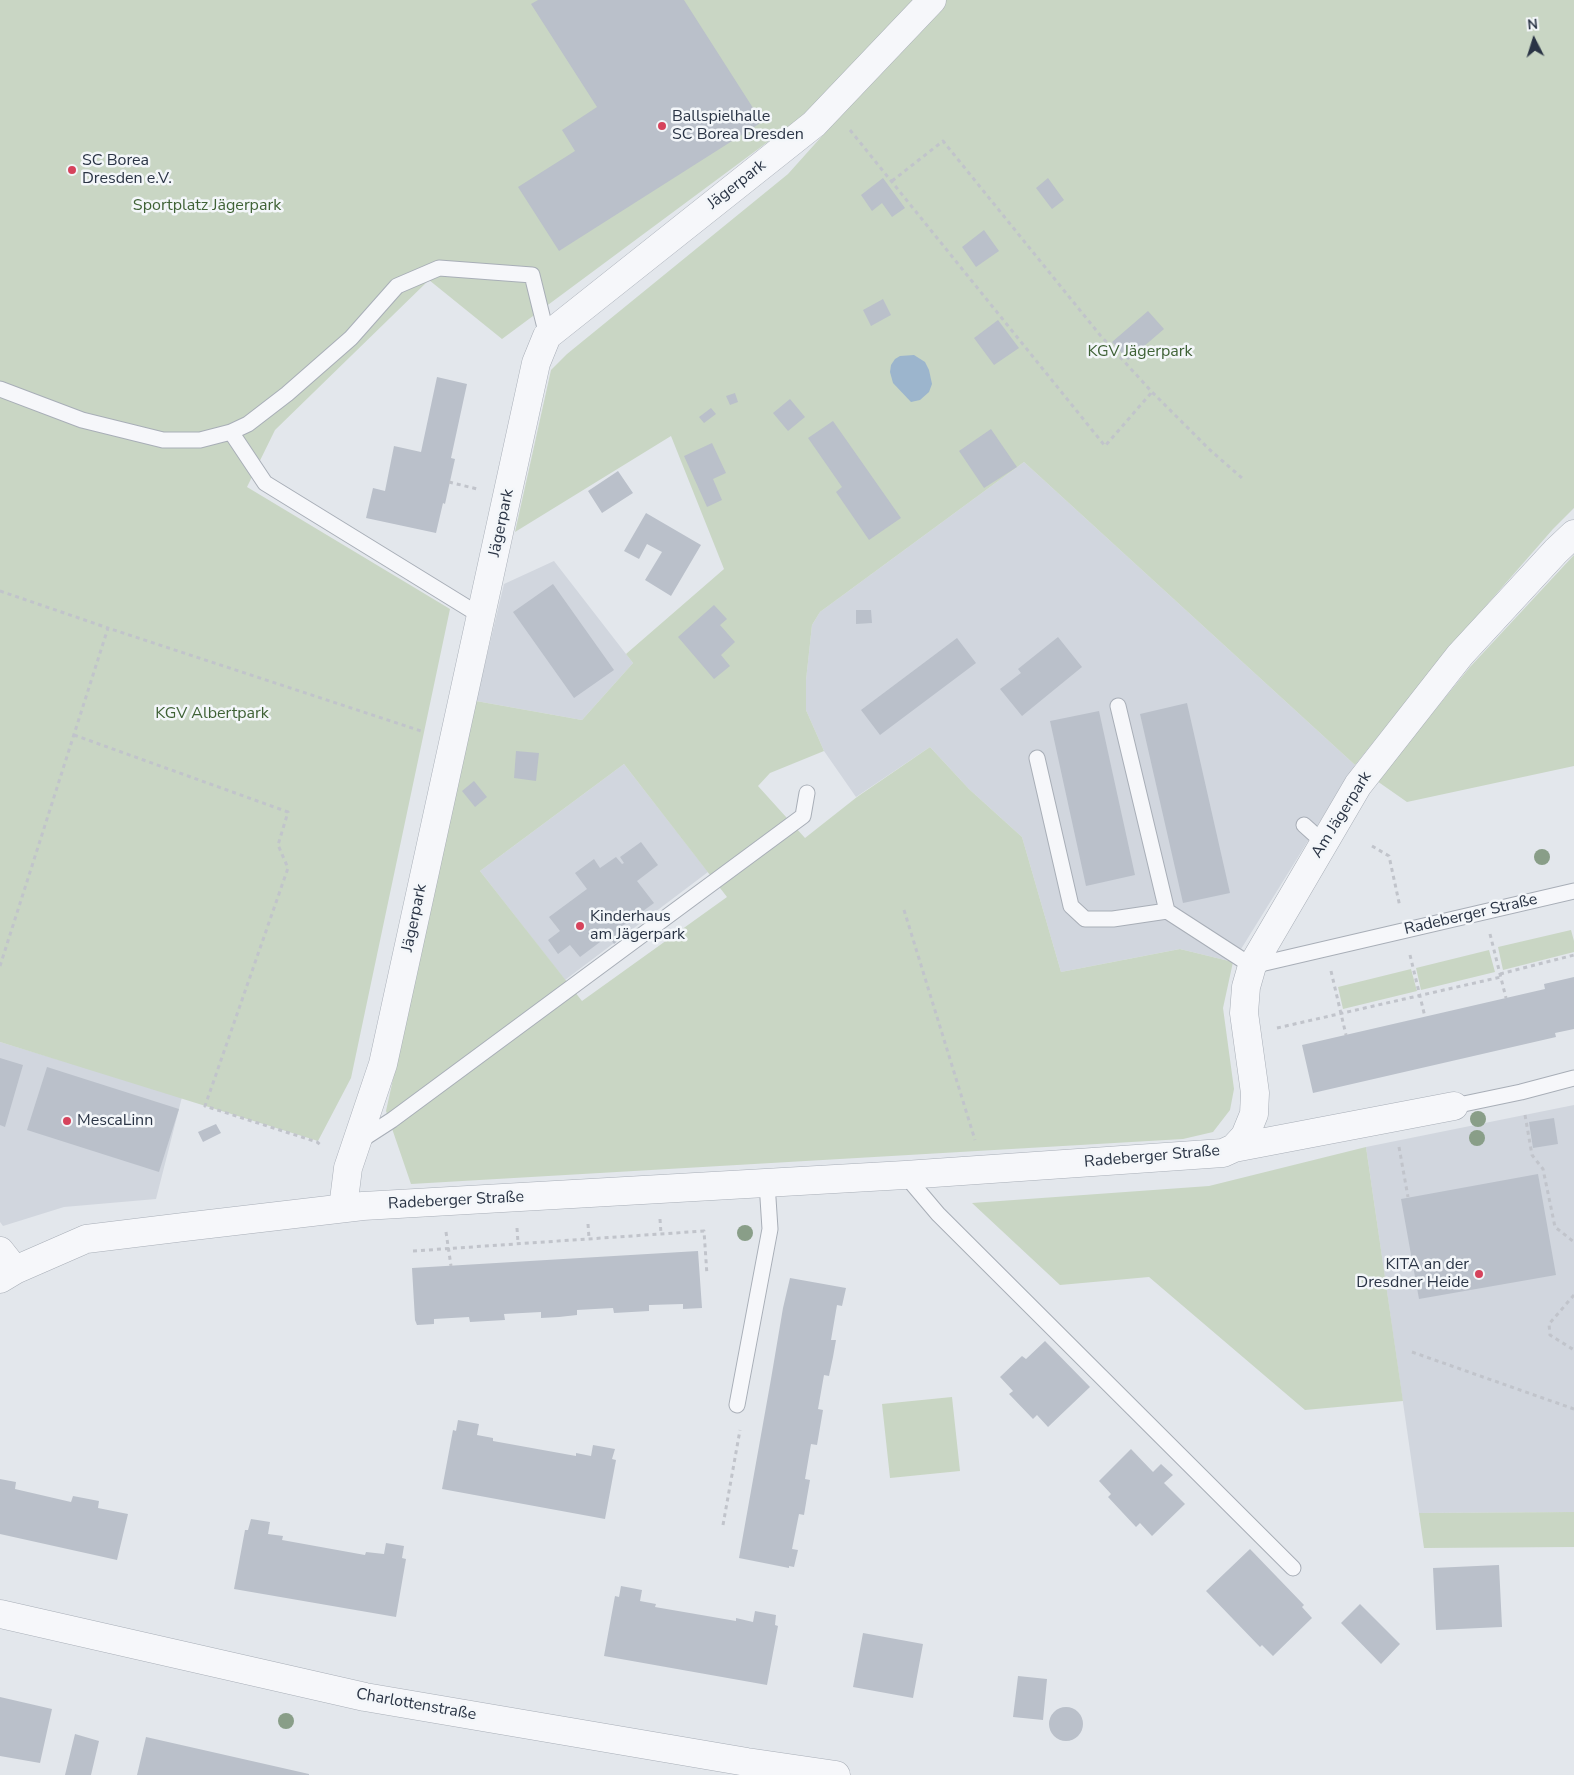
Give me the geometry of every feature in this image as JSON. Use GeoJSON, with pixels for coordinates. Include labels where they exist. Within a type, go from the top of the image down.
{"type":"FeatureCollection","features":[{"type":"Feature","properties":{"kind":"street","name":"Jägerpark"},"geometry":{"type":"LineString","coordinates":[[343,1208],[348,1168],[383,1064],[536,363],[547,336],[814,124],[932,0]]}},
{"type":"Feature","properties":{"kind":"street","name":"Am Jägerpark"},"geometry":{"type":"LineString","coordinates":[[1234,1148],[1245,1136],[1254,1114],[1255,1093],[1244,1013],[1246,987],[1252,966],[1358,785],[1460,655],[1574,534]]}},
{"type":"Feature","properties":{"kind":"street","name":"Radeberger Straße"},"geometry":{"type":"LineString","coordinates":[[5,1266],[86,1239],[343,1208],[984,1170],[1223,1153],[1234,1148],[1454,1106]]}},
{"type":"Feature","properties":{"kind":"street","name":"Charlottenstraße"},"geometry":{"type":"LineString","coordinates":[[0,1614],[365,1697],[746,1768],[836,1775]]}},
{"type":"Feature","properties":{"kind":"lane"},"geometry":{"type":"LineString","coordinates":[[0,389],[82,420],[162,440],[200,440],[231,432],[248,424],[294,388],[350,338],[397,286],[439,268],[532,275],[547,336]]}},
{"type":"Feature","properties":{"kind":"lane"},"geometry":{"type":"LineString","coordinates":[[231,432],[265,483],[481,616]]}},
{"type":"Feature","properties":{"kind":"lane"},"geometry":{"type":"LineString","coordinates":[[1118,706],[1167,910]]}},
{"type":"Feature","properties":{"kind":"lane"},"geometry":{"type":"LineString","coordinates":[[1038,758],[1071,906],[1085,919],[1113,919],[1167,910],[1252,966]]}},
{"type":"Feature","properties":{"kind":"lane"},"geometry":{"type":"LineString","coordinates":[[357,1143],[392,1120],[802,816],[808,794]]}},
{"type":"Feature","properties":{"kind":"lane"},"geometry":{"type":"LineString","coordinates":[[1304,825],[1324,843]]}},
{"type":"Feature","properties":{"kind":"lane","name":"Radeberger Straße"},"geometry":{"type":"LineString","coordinates":[[1252,966],[1574,891]]}},
{"type":"Feature","properties":{"kind":"lane"},"geometry":{"type":"LineString","coordinates":[[1454,1106],[1521,1092],[1574,1078]]}},
{"type":"Feature","properties":{"kind":"lane"},"geometry":{"type":"LineString","coordinates":[[904,1175],[938,1214],[1293,1568]]}},
{"type":"Feature","properties":{"kind":"lane"},"geometry":{"type":"LineString","coordinates":[[737,1405],[770,1228],[768,1183]]}},
{"type":"Feature","properties":{"kind":"path"},"geometry":{"type":"LineString","coordinates":[[831,106],[1105,446],[1152,392]]}},
{"type":"Feature","properties":{"kind":"path"},"geometry":{"type":"LineString","coordinates":[[892,182],[944,141],[1100,335],[1152,392],[1210,450],[1242,478]]}},
{"type":"Feature","properties":{"kind":"path"},"geometry":{"type":"LineString","coordinates":[[450,482],[477,489],[476,494]]}},
{"type":"Feature","properties":{"kind":"path"},"geometry":{"type":"LineString","coordinates":[[0,591],[453,742]]}},
{"type":"Feature","properties":{"kind":"path"},"geometry":{"type":"LineString","coordinates":[[0,966],[108,628]]}},
{"type":"Feature","properties":{"kind":"path"},"geometry":{"type":"LineString","coordinates":[[74,734],[288,812],[278,845],[288,868],[205,1106],[317,1142],[348,1168]]}},
{"type":"Feature","properties":{"kind":"path"},"geometry":{"type":"LineString","coordinates":[[1372,846],[1389,856],[1425,1017]]}},
{"type":"Feature","properties":{"kind":"path"},"geometry":{"type":"LineString","coordinates":[[904,910],[984,1170]]}},
{"type":"Feature","properties":{"kind":"path"},"geometry":{"type":"LineString","coordinates":[[1485,912],[1506,998]]}},
{"type":"Feature","properties":{"kind":"path"},"geometry":{"type":"LineString","coordinates":[[1279,1028],[1420,996],[1574,955]]}},
{"type":"Feature","properties":{"kind":"path"},"geometry":{"type":"LineString","coordinates":[[1334,984],[1346,1035]]}},
{"type":"Feature","properties":{"kind":"path"},"geometry":{"type":"LineString","coordinates":[[1521,1092],[1532,1155],[1543,1169],[1555,1227],[1574,1242]]}},
{"type":"Feature","properties":{"kind":"path"},"geometry":{"type":"LineString","coordinates":[[1394,1117],[1408,1197]]}},
{"type":"Feature","properties":{"kind":"path"},"geometry":{"type":"LineString","coordinates":[[660,1214],[661,1234]]}},
{"type":"Feature","properties":{"kind":"path"},"geometry":{"type":"LineString","coordinates":[[588,1218],[589,1238]]}},
{"type":"Feature","properties":{"kind":"path"},"geometry":{"type":"LineString","coordinates":[[517,1222],[518,1243]]}},
{"type":"Feature","properties":{"kind":"path"},"geometry":{"type":"LineString","coordinates":[[446,1227],[451,1266]]}},
{"type":"Feature","properties":{"kind":"path"},"geometry":{"type":"LineString","coordinates":[[413,1251],[704,1231],[707,1276]]}},
{"type":"Feature","properties":{"kind":"path"},"geometry":{"type":"LineString","coordinates":[[1574,1295],[1549,1324],[1550,1335],[1574,1350]]}},
{"type":"Feature","properties":{"kind":"path"},"geometry":{"type":"LineString","coordinates":[[1412,1352],[1574,1409]]}},
{"type":"Feature","properties":{"kind":"path"},"geometry":{"type":"LineString","coordinates":[[723,1525],[741,1424],[737,1405]]}},
{"type":"Feature","properties":{"kind":"shaded area"},"geometry":{"type":"Polygon","coordinates":[[[1024,462],[1355,765],[1233,962],[1180,949],[1061,972],[1022,837],[969,789],[930,747],[856,797],[824,751],[806,710],[806,680],[812,625],[820,612],[1024,462]]]}},
{"type":"Feature","properties":{"kind":"shaded area"},"geometry":{"type":"Polygon","coordinates":[[[554,561],[633,663],[582,720],[476,701],[504,584],[554,561]]]}},
{"type":"Feature","properties":{"kind":"shaded area","name":"Kinderhaus am Jägerpark"},"geometry":{"type":"Polygon","coordinates":[[[624,764],[708,872],[565,980],[480,871],[624,764]]]}},
{"type":"Feature","properties":{"kind":"shaded area"},"geometry":{"type":"Polygon","coordinates":[[[0,1042],[182,1097],[156,1199],[64,1207],[3,1226],[0,1222],[0,1042]]]}},
{"type":"Feature","properties":{"kind":"shaded area","name":"KITA an der Dresdner Heide"},"geometry":{"type":"Polygon","coordinates":[[[1574,1105],[1574,1512],[1419,1513],[1366,1147],[1574,1105]]]}},
{"type":"Feature","properties":{"kind":"green space"},"geometry":{"type":"Polygon","coordinates":[[[0,0],[914,0],[804,115],[502,339],[429,280],[275,430],[247,487],[450,609],[351,1078],[318,1141],[0,1042],[0,0]]]}},
{"type":"Feature","properties":{"kind":"green space","name":"KGV Jägerpark"},"geometry":{"type":"Polygon","coordinates":[[[944,0],[1574,0],[1574,508],[1553,529],[1450,647],[1355,765],[1024,462],[820,612],[812,625],[806,680],[806,710],[824,751],[770,773],[758,786],[805,838],[857,797],[930,747],[969,789],[1022,837],[1061,972],[1180,949],[1233,962],[1223,1008],[1234,1089],[1230,1110],[1213,1132],[1183,1139],[411,1184],[386,1111],[476,701],[582,720],[633,663],[626,654],[724,569],[671,436],[515,532],[551,370],[567,354],[788,174],[944,0]],[[624,764],[480,871],[582,1001],[727,897],[624,764]]]}},
{"type":"Feature","properties":{"kind":"green space"},"geometry":{"type":"Polygon","coordinates":[[[1574,555],[1574,766],[1407,802],[1377,781],[1470,667],[1574,555]]]}},
{"type":"Feature","properties":{"kind":"green space"},"geometry":{"type":"Polygon","coordinates":[[[1571,930],[1574,952],[1503,970],[1498,947],[1571,930]]]}},
{"type":"Feature","properties":{"kind":"green space"},"geometry":{"type":"Polygon","coordinates":[[[1489,950],[1495,972],[1421,990],[1416,968],[1489,950]]]}},
{"type":"Feature","properties":{"kind":"green space"},"geometry":{"type":"Polygon","coordinates":[[[1411,969],[1417,991],[1343,1009],[1338,987],[1411,969]]]}},
{"type":"Feature","properties":{"kind":"green space"},"geometry":{"type":"Polygon","coordinates":[[[1366,1147],[1403,1401],[1305,1410],[1149,1277],[1060,1285],[972,1203],[1209,1186],[1366,1147]]]}},
{"type":"Feature","properties":{"kind":"green space"},"geometry":{"type":"Polygon","coordinates":[[[952,1397],[960,1471],[890,1478],[882,1404],[952,1397]]]}},
{"type":"Feature","properties":{"kind":"green space"},"geometry":{"type":"Polygon","coordinates":[[[1574,1512],[1574,1547],[1424,1548],[1419,1513],[1574,1512]]]}},
{"type":"Feature","properties":{"kind":"water"},"geometry":{"type":"Polygon","coordinates":[[[914,355],[925,362],[932,384],[929,392],[920,400],[911,402],[893,383],[890,372],[891,365],[895,359],[900,356],[914,355]]]}},
{"type":"Feature","properties":{"kind":"building","name":"Ballspielhalle SC Borea Dresden"},"geometry":{"type":"Polygon","coordinates":[[[538,0],[684,0],[762,122],[559,251],[518,187],[575,151],[562,130],[597,107],[531,4],[538,0]]]}},
{"type":"Feature","properties":{"kind":"building"},"geometry":{"type":"Polygon","coordinates":[[[883,178],[905,208],[892,217],[882,203],[872,211],[861,195],[883,178]]]}},
{"type":"Feature","properties":{"kind":"building"},"geometry":{"type":"Polygon","coordinates":[[[1048,178],[1064,200],[1052,209],[1036,188],[1048,178]]]}},
{"type":"Feature","properties":{"kind":"building"},"geometry":{"type":"Polygon","coordinates":[[[984,230],[999,251],[976,267],[962,247],[984,230]]]}},
{"type":"Feature","properties":{"kind":"building"},"geometry":{"type":"Polygon","coordinates":[[[883,299],[891,315],[871,326],[863,310],[883,299]]]}},
{"type":"Feature","properties":{"kind":"building"},"geometry":{"type":"Polygon","coordinates":[[[1148,311],[1164,329],[1128,360],[1112,342],[1148,311]]]}},
{"type":"Feature","properties":{"kind":"building"},"geometry":{"type":"Polygon","coordinates":[[[998,320],[1019,348],[994,365],[974,338],[998,320]]]}},
{"type":"Feature","properties":{"kind":"building"},"geometry":{"type":"Polygon","coordinates":[[[437,377],[467,384],[451,458],[455,459],[445,504],[443,503],[436,533],[366,518],[373,488],[385,491],[394,446],[421,452],[437,377]]]}},
{"type":"Feature","properties":{"kind":"building"},"geometry":{"type":"Polygon","coordinates":[[[735,393],[738,402],[730,405],[726,396],[735,393]]]}},
{"type":"Feature","properties":{"kind":"building"},"geometry":{"type":"Polygon","coordinates":[[[790,399],[805,417],[788,431],[773,413],[790,399]]]}},
{"type":"Feature","properties":{"kind":"building"},"geometry":{"type":"Polygon","coordinates":[[[711,408],[716,414],[704,423],[699,417],[711,408]]]}},
{"type":"Feature","properties":{"kind":"building"},"geometry":{"type":"Polygon","coordinates":[[[833,421],[901,518],[869,540],[836,492],[842,487],[808,438],[833,421]]]}},
{"type":"Feature","properties":{"kind":"building"},"geometry":{"type":"Polygon","coordinates":[[[991,429],[1017,467],[984,488],[959,451],[991,429]]]}},
{"type":"Feature","properties":{"kind":"building"},"geometry":{"type":"Polygon","coordinates":[[[712,443],[726,473],[713,479],[722,500],[707,507],[684,456],[712,443]]]}},
{"type":"Feature","properties":{"kind":"building"},"geometry":{"type":"Polygon","coordinates":[[[618,471],[633,493],[602,513],[588,491],[618,471]]]}},
{"type":"Feature","properties":{"kind":"building"},"geometry":{"type":"Polygon","coordinates":[[[646,513],[701,545],[671,596],[645,580],[662,552],[647,544],[639,559],[624,551],[646,513]]]}},
{"type":"Feature","properties":{"kind":"building"},"geometry":{"type":"Polygon","coordinates":[[[553,584],[614,670],[574,698],[513,612],[553,584]]]}},
{"type":"Feature","properties":{"kind":"building"},"geometry":{"type":"Polygon","coordinates":[[[714,605],[727,619],[720,625],[735,642],[721,655],[730,666],[714,679],[678,637],[714,605]]]}},
{"type":"Feature","properties":{"kind":"building"},"geometry":{"type":"Polygon","coordinates":[[[856,610],[871,610],[872,623],[856,624],[856,610]]]}},
{"type":"Feature","properties":{"kind":"building"},"geometry":{"type":"Polygon","coordinates":[[[1058,637],[1082,667],[1022,716],[1000,689],[1021,673],[1018,669],[1058,637]]]}},
{"type":"Feature","properties":{"kind":"building"},"geometry":{"type":"Polygon","coordinates":[[[957,638],[976,663],[880,735],[861,710],[957,638]]]}},
{"type":"Feature","properties":{"kind":"building"},"geometry":{"type":"Polygon","coordinates":[[[1187,703],[1230,893],[1183,903],[1140,714],[1187,703]]]}},
{"type":"Feature","properties":{"kind":"building"},"geometry":{"type":"Polygon","coordinates":[[[1099,711],[1135,875],[1086,886],[1050,721],[1099,711]]]}},
{"type":"Feature","properties":{"kind":"building"},"geometry":{"type":"Polygon","coordinates":[[[516,751],[539,753],[536,781],[514,778],[516,751]]]}},
{"type":"Feature","properties":{"kind":"building"},"geometry":{"type":"Polygon","coordinates":[[[474,781],[487,797],[475,807],[462,791],[474,781]]]}},
{"type":"Feature","properties":{"kind":"building"},"geometry":{"type":"Polygon","coordinates":[[[641,842],[658,865],[637,881],[654,903],[621,927],[626,934],[614,944],[608,936],[580,957],[570,945],[558,954],[548,940],[560,931],[549,917],[587,889],[575,873],[594,859],[600,868],[616,857],[622,864],[624,863],[620,857],[641,842]]]}},
{"type":"Feature","properties":{"kind":"building"},"geometry":{"type":"Polygon","coordinates":[[[1574,977],[1574,1029],[1555,1033],[1556,1037],[1313,1093],[1302,1045],[1545,989],[1544,984],[1574,977]]]}},
{"type":"Feature","properties":{"kind":"building"},"geometry":{"type":"Polygon","coordinates":[[[0,1058],[23,1065],[5,1127],[0,1125],[0,1058]]]}},
{"type":"Feature","properties":{"kind":"building"},"geometry":{"type":"Polygon","coordinates":[[[47,1067],[179,1109],[159,1172],[27,1130],[47,1067]]]}},
{"type":"Feature","properties":{"kind":"building"},"geometry":{"type":"Polygon","coordinates":[[[1554,1118],[1558,1144],[1533,1148],[1529,1122],[1554,1118]]]}},
{"type":"Feature","properties":{"kind":"building"},"geometry":{"type":"Polygon","coordinates":[[[216,1124],[221,1133],[203,1142],[198,1132],[216,1124]]]}},
{"type":"Feature","properties":{"kind":"building","name":"KITA an der Dresdner Heide"},"geometry":{"type":"Polygon","coordinates":[[[1538,1174],[1556,1275],[1419,1299],[1401,1199],[1538,1174]]]}},
{"type":"Feature","properties":{"kind":"building"},"geometry":{"type":"Polygon","coordinates":[[[698,1251],[702,1308],[683,1309],[683,1304],[649,1305],[649,1311],[614,1313],[613,1308],[577,1310],[577,1315],[559,1317],[541,1318],[541,1312],[504,1314],[505,1320],[470,1322],[469,1317],[434,1319],[434,1324],[417,1325],[415,1320],[412,1268],[698,1251]]]}},
{"type":"Feature","properties":{"kind":"building"},"geometry":{"type":"Polygon","coordinates":[[[790,1278],[846,1288],[842,1306],[837,1305],[831,1340],[836,1340],[833,1357],[829,1376],[824,1375],[818,1409],[823,1410],[817,1445],[811,1444],[805,1479],[810,1480],[804,1515],[799,1514],[792,1549],[798,1550],[794,1567],[789,1566],[789,1568],[739,1558],[783,1308],[790,1278]]]}},
{"type":"Feature","properties":{"kind":"building"},"geometry":{"type":"Polygon","coordinates":[[[1045,1341],[1090,1387],[1048,1427],[1037,1415],[1033,1419],[1009,1394],[1013,1391],[1000,1377],[1022,1356],[1026,1359],[1045,1341]]]}},
{"type":"Feature","properties":{"kind":"building"},"geometry":{"type":"Polygon","coordinates":[[[458,1420],[479,1424],[477,1435],[493,1438],[493,1441],[576,1456],[576,1453],[591,1456],[593,1445],[615,1449],[612,1459],[616,1460],[605,1519],[442,1489],[453,1430],[456,1431],[458,1420]]]}},
{"type":"Feature","properties":{"kind":"building"},"geometry":{"type":"Polygon","coordinates":[[[1131,1449],[1153,1472],[1161,1464],[1173,1475],[1164,1483],[1185,1504],[1152,1536],[1140,1523],[1136,1527],[1108,1497],[1111,1494],[1099,1481],[1131,1449]]]}},
{"type":"Feature","properties":{"kind":"building"},"geometry":{"type":"Polygon","coordinates":[[[0,1479],[16,1482],[15,1489],[71,1502],[73,1496],[99,1501],[98,1508],[128,1514],[117,1560],[0,1534],[0,1479]]]}},
{"type":"Feature","properties":{"kind":"building"},"geometry":{"type":"Polygon","coordinates":[[[251,1519],[270,1522],[268,1534],[283,1536],[282,1540],[365,1555],[366,1552],[384,1554],[386,1543],[404,1546],[402,1558],[406,1559],[396,1617],[234,1589],[245,1530],[248,1530],[251,1519]]]}},
{"type":"Feature","properties":{"kind":"building"},"geometry":{"type":"Polygon","coordinates":[[[1250,1549],[1304,1605],[1302,1607],[1312,1618],[1273,1656],[1262,1645],[1260,1647],[1206,1591],[1250,1549]]]}},
{"type":"Feature","properties":{"kind":"building"},"geometry":{"type":"Polygon","coordinates":[[[1499,1565],[1502,1627],[1436,1630],[1433,1568],[1499,1565]]]}},
{"type":"Feature","properties":{"kind":"building"},"geometry":{"type":"Polygon","coordinates":[[[621,1586],[642,1590],[640,1601],[656,1604],[655,1607],[736,1621],[736,1618],[753,1622],[755,1611],[776,1615],[775,1625],[778,1626],[767,1685],[604,1656],[615,1596],[619,1597],[621,1586]]]}},
{"type":"Feature","properties":{"kind":"building"},"geometry":{"type":"Polygon","coordinates":[[[1360,1604],[1400,1644],[1381,1664],[1341,1623],[1360,1604]]]}},
{"type":"Feature","properties":{"kind":"building"},"geometry":{"type":"Polygon","coordinates":[[[863,1633],[923,1644],[913,1698],[853,1687],[863,1633]]]}},
{"type":"Feature","properties":{"kind":"building"},"geometry":{"type":"Polygon","coordinates":[[[1018,1676],[1047,1679],[1043,1720],[1013,1717],[1018,1676]]]}},
{"type":"Feature","properties":{"kind":"building"},"geometry":{"type":"Polygon","coordinates":[[[0,1697],[52,1709],[40,1763],[0,1756],[0,1697]]]}},
{"type":"Feature","properties":{"kind":"building"},"geometry":{"type":"Polygon","coordinates":[[[1066,1707],[1073,1708],[1078,1712],[1082,1717],[1082,1731],[1078,1736],[1073,1740],[1066,1741],[1059,1740],[1054,1736],[1050,1731],[1049,1724],[1050,1717],[1054,1712],[1059,1708],[1066,1707]]]}},
{"type":"Feature","properties":{"kind":"building"},"geometry":{"type":"Polygon","coordinates":[[[75,1734],[99,1741],[91,1775],[65,1775],[75,1734]]]}},
{"type":"Feature","properties":{"kind":"building"},"geometry":{"type":"Polygon","coordinates":[[[146,1737],[309,1774],[309,1775],[137,1775],[146,1737]]]}},
{"type":"Feature","properties":{"kind":"place","name":"Ballspielhalle SC Borea Dresden"},"geometry":{"type":"Point","coordinates":[662,126]}},
{"type":"Feature","properties":{"kind":"place","name":"SC Borea Dresden e.V."},"geometry":{"type":"Point","coordinates":[72,170]}},
{"type":"Feature","properties":{"kind":"place","name":"Kinderhaus am Jägerpark"},"geometry":{"type":"Point","coordinates":[580,926]}},
{"type":"Feature","properties":{"kind":"place","name":"MescaLinn"},"geometry":{"type":"Point","coordinates":[67,1121]}},
{"type":"Feature","properties":{"kind":"place","name":"KITA an der Dresdner Heide"},"geometry":{"type":"Point","coordinates":[1479,1274]}},
{"type":"Feature","properties":{"kind":"park label","name":"Sportplatz Jägerpark"},"geometry":{"type":"Point","coordinates":[207,206]}},
{"type":"Feature","properties":{"kind":"park label","name":"KGV Albertpark"},"geometry":{"type":"Point","coordinates":[212,714]}}]}
